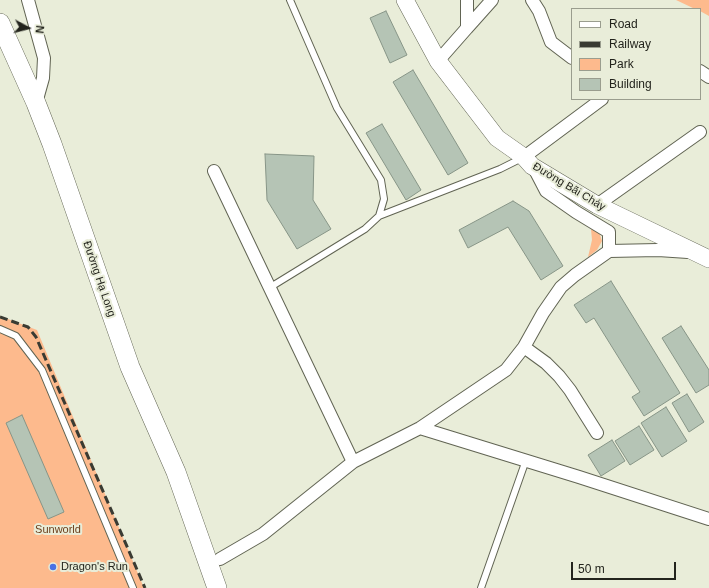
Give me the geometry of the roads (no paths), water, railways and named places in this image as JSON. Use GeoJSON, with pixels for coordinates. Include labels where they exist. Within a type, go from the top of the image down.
{"type":"FeatureCollection","features":[{"type":"Feature","properties":{"kind":"main road","name":"Đường Bãi Cháy"},"geometry":{"type":"LineString","coordinates":[[405,0],[438,61],[497,138],[528,162],[597,205],[702,256]]}},
{"type":"Feature","properties":{"kind":"main road","name":"Đường Hạ Long"},"geometry":{"type":"LineString","coordinates":[[0,23],[36,103],[130,367],[176,472],[217,588]]}},
{"type":"Feature","properties":{"kind":"main road","name":"Đường Hạ Long"},"geometry":{"type":"LineString","coordinates":[[198,536],[220,559],[231,588]]}},
{"type":"Feature","properties":{"kind":"street"},"geometry":{"type":"LineString","coordinates":[[28,0],[44,58],[43,78],[36,103]]}},
{"type":"Feature","properties":{"kind":"street"},"geometry":{"type":"LineString","coordinates":[[466,28],[467,0]]}},
{"type":"Feature","properties":{"kind":"street"},"geometry":{"type":"LineString","coordinates":[[438,61],[492,0]]}},
{"type":"Feature","properties":{"kind":"street"},"geometry":{"type":"LineString","coordinates":[[532,0],[539,11],[551,42],[571,57]]}},
{"type":"Feature","properties":{"kind":"street"},"geometry":{"type":"LineString","coordinates":[[601,100],[528,162],[546,191],[576,212],[609,232],[609,251]]}},
{"type":"Feature","properties":{"kind":"street"},"geometry":{"type":"LineString","coordinates":[[597,205],[700,132]]}},
{"type":"Feature","properties":{"kind":"street"},"geometry":{"type":"LineString","coordinates":[[214,171],[260,264],[269,288],[353,462]]}},
{"type":"Feature","properties":{"kind":"street"},"geometry":{"type":"LineString","coordinates":[[220,559],[262,534],[353,462],[420,428],[506,370],[524,347],[543,313],[561,287],[609,251],[658,250],[702,256]]}},
{"type":"Feature","properties":{"kind":"street"},"geometry":{"type":"LineString","coordinates":[[524,347],[546,363],[559,376],[570,390],[597,433]]}},
{"type":"Feature","properties":{"kind":"street"},"geometry":{"type":"LineString","coordinates":[[420,428],[526,460],[709,519]]}},
{"type":"Feature","properties":{"kind":"lane"},"geometry":{"type":"LineString","coordinates":[[290,0],[337,108],[381,180],[384,199],[379,216]]}},
{"type":"Feature","properties":{"kind":"lane"},"geometry":{"type":"LineString","coordinates":[[269,288],[365,229],[379,216],[500,169],[528,162]]}},
{"type":"Feature","properties":{"kind":"lane"},"geometry":{"type":"LineString","coordinates":[[0,329],[16,336],[42,370],[133,588]]}},
{"type":"Feature","properties":{"kind":"lane"},"geometry":{"type":"LineString","coordinates":[[481,588],[526,460]]}},
{"type":"Feature","properties":{"kind":"railway"},"geometry":{"type":"LineString","coordinates":[[0,317],[28,327],[36,337],[145,588]]}},
{"type":"Feature","properties":{"kind":"place","name":"Dragon's Run"},"geometry":{"type":"Point","coordinates":[53,567]}},
{"type":"Feature","properties":{"kind":"park label","name":"Sunworld"},"geometry":{"type":"Point","coordinates":[58,530]}}]}
